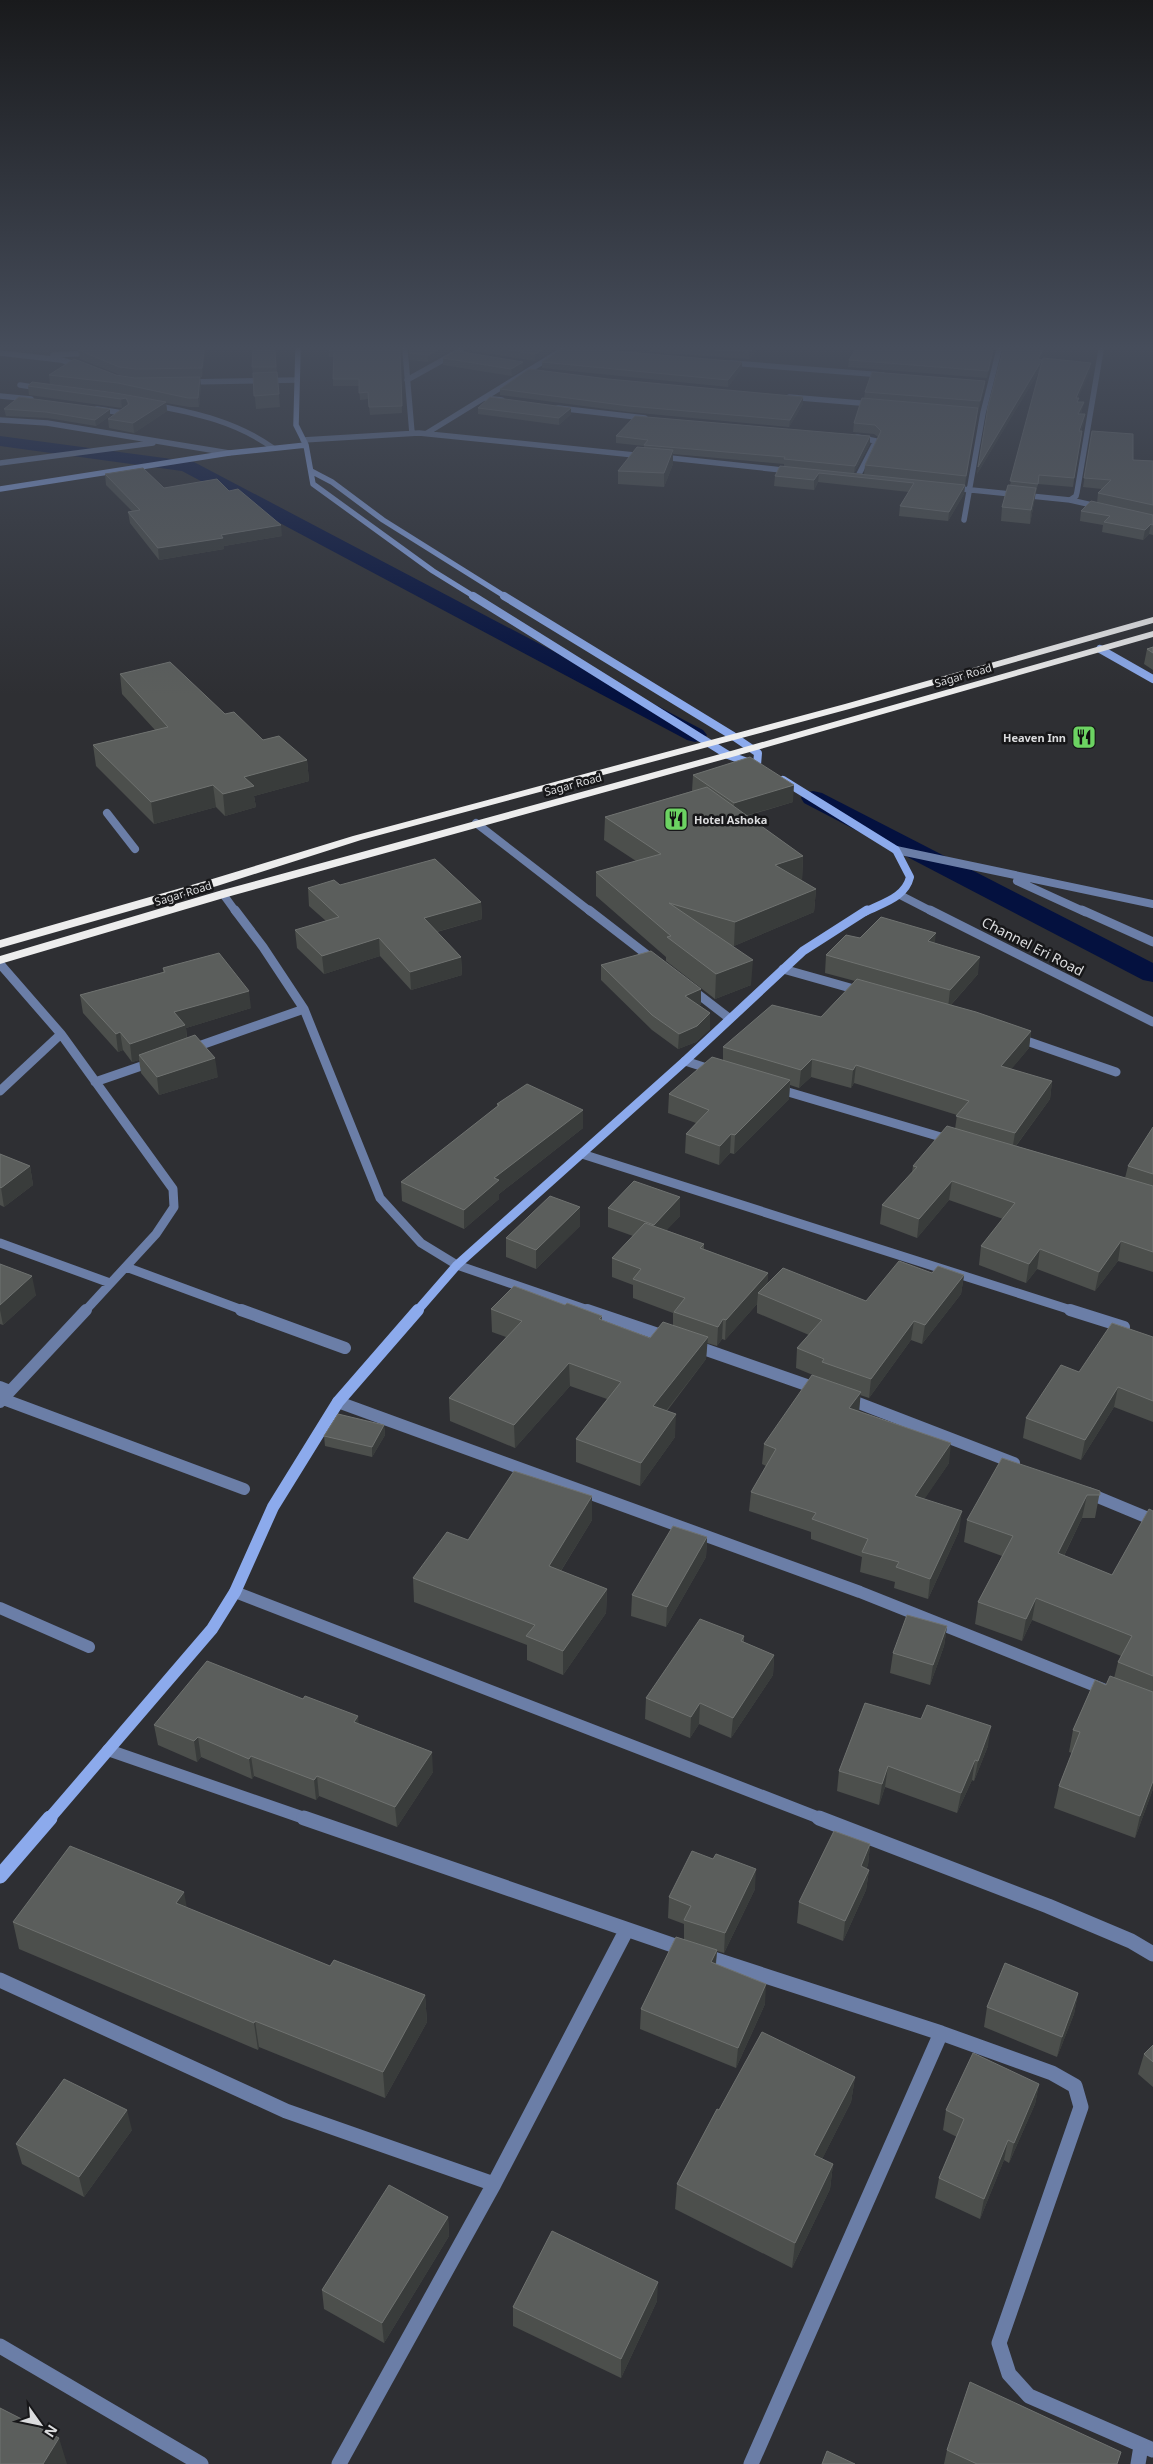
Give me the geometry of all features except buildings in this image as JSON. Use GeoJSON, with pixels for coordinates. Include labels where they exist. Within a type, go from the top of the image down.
{"type":"FeatureCollection","features":[{"type":"Feature","properties":{"kind":"highway","name":"Sagar Road"},"geometry":{"type":"LineString","coordinates":[[0,944],[357,838],[707,742],[848,706],[1153,620]]}},
{"type":"Feature","properties":{"kind":"highway","name":"Sagar Road"},"geometry":{"type":"LineString","coordinates":[[0,960],[223,894],[728,755],[1153,634]]}},
{"type":"Feature","properties":{"kind":"main road"},"geometry":{"type":"LineString","coordinates":[[0,489],[153,465]]}},
{"type":"Feature","properties":{"kind":"main road"},"geometry":{"type":"LineString","coordinates":[[0,1876],[212,1629],[234,1592],[273,1507],[338,1402],[458,1265],[685,1061],[803,951],[855,916],[900,895],[908,885],[910,877],[896,850],[765,770],[728,755],[433,571],[313,484],[309,465]]}},
{"type":"Feature","properties":{"kind":"main road"},"geometry":{"type":"LineString","coordinates":[[311,472],[332,482],[383,520],[471,576],[752,748],[765,770]]}},
{"type":"Feature","properties":{"kind":"main road"},"geometry":{"type":"LineString","coordinates":[[1100,649],[1153,679]]}},
{"type":"Feature","properties":{"kind":"street"},"geometry":{"type":"LineString","coordinates":[[734,465],[801,472]]}},
{"type":"Feature","properties":{"kind":"street"},"geometry":{"type":"LineString","coordinates":[[857,478],[864,465]]}},
{"type":"Feature","properties":{"kind":"street"},"geometry":{"type":"LineString","coordinates":[[964,520],[973,465]]}},
{"type":"Feature","properties":{"kind":"street"},"geometry":{"type":"LineString","coordinates":[[1070,500],[1076,496],[1082,465]]}},
{"type":"Feature","properties":{"kind":"street"},"geometry":{"type":"LineString","coordinates":[[848,477],[866,479]]}},
{"type":"Feature","properties":{"kind":"street"},"geometry":{"type":"LineString","coordinates":[[949,488],[1070,500],[1109,509]]}},
{"type":"Feature","properties":{"kind":"street"},"geometry":{"type":"LineString","coordinates":[[107,813],[135,849]]}},
{"type":"Feature","properties":{"kind":"street"},"geometry":{"type":"LineString","coordinates":[[476,823],[666,969]]}},
{"type":"Feature","properties":{"kind":"street"},"geometry":{"type":"LineString","coordinates":[[896,850],[1000,874],[1153,904]]}},
{"type":"Feature","properties":{"kind":"street"},"geometry":{"type":"LineString","coordinates":[[1000,874],[1153,942]]}},
{"type":"Feature","properties":{"kind":"street"},"geometry":{"type":"LineString","coordinates":[[223,894],[263,947],[304,1009],[380,1198],[421,1243],[458,1265],[837,1395],[1025,1468]]}},
{"type":"Feature","properties":{"kind":"street","name":"Channel Eri Road"},"geometry":{"type":"LineString","coordinates":[[900,895],[1153,1022]]}},
{"type":"Feature","properties":{"kind":"street"},"geometry":{"type":"LineString","coordinates":[[0,964],[61,1034],[173,1189],[174,1208],[156,1234],[126,1267],[3,1395],[244,1489]]}},
{"type":"Feature","properties":{"kind":"street"},"geometry":{"type":"LineString","coordinates":[[783,969],[867,992]]}},
{"type":"Feature","properties":{"kind":"street"},"geometry":{"type":"LineString","coordinates":[[682,982],[729,1018]]}},
{"type":"Feature","properties":{"kind":"street"},"geometry":{"type":"LineString","coordinates":[[177,1054],[304,1009]]}},
{"type":"Feature","properties":{"kind":"street"},"geometry":{"type":"LineString","coordinates":[[0,1091],[61,1034]]}},
{"type":"Feature","properties":{"kind":"street"},"geometry":{"type":"LineString","coordinates":[[1006,1034],[1116,1072]]}},
{"type":"Feature","properties":{"kind":"street"},"geometry":{"type":"LineString","coordinates":[[95,1082],[158,1060]]}},
{"type":"Feature","properties":{"kind":"street"},"geometry":{"type":"LineString","coordinates":[[685,1061],[723,1073]]}},
{"type":"Feature","properties":{"kind":"street"},"geometry":{"type":"LineString","coordinates":[[771,1087],[962,1143]]}},
{"type":"Feature","properties":{"kind":"street"},"geometry":{"type":"LineString","coordinates":[[582,1154],[1135,1332]]}},
{"type":"Feature","properties":{"kind":"street"},"geometry":{"type":"LineString","coordinates":[[0,1243],[110,1283]]}},
{"type":"Feature","properties":{"kind":"street"},"geometry":{"type":"LineString","coordinates":[[126,1267],[345,1348]]}},
{"type":"Feature","properties":{"kind":"street"},"geometry":{"type":"LineString","coordinates":[[338,1402],[860,1592],[1116,1695]]}},
{"type":"Feature","properties":{"kind":"street"},"geometry":{"type":"LineString","coordinates":[[1080,1489],[1153,1520]]}},
{"type":"Feature","properties":{"kind":"street"},"geometry":{"type":"LineString","coordinates":[[234,1592],[1048,1906],[1131,1941],[1153,1954]]}},
{"type":"Feature","properties":{"kind":"street"},"geometry":{"type":"LineString","coordinates":[[0,1608],[89,1647]]}},
{"type":"Feature","properties":{"kind":"street"},"geometry":{"type":"LineString","coordinates":[[108,1750],[626,1931],[941,2033],[1052,2074],[1075,2086],[1081,2106],[999,2343],[1009,2374],[1029,2396],[1147,2448],[1138,2464]]}},
{"type":"Feature","properties":{"kind":"street"},"geometry":{"type":"LineString","coordinates":[[339,2464],[494,2184],[626,1931]]}},
{"type":"Feature","properties":{"kind":"street"},"geometry":{"type":"LineString","coordinates":[[0,1980],[286,2111],[494,2184]]}},
{"type":"Feature","properties":{"kind":"street"},"geometry":{"type":"LineString","coordinates":[[751,2464],[941,2033]]}},
{"type":"Feature","properties":{"kind":"street"},"geometry":{"type":"LineString","coordinates":[[0,2346],[201,2464]]}},
{"type":"Feature","properties":{"kind":"waterway"},"geometry":{"type":"LineString","coordinates":[[179,465],[187,466],[695,735]]}},
{"type":"Feature","properties":{"kind":"waterway"},"geometry":{"type":"LineString","coordinates":[[813,798],[1026,910],[1153,974]]}},
{"type":"Feature","properties":{"kind":"place","name":"Heaven Inn"},"geometry":{"type":"Point","coordinates":[1084,737]}},
{"type":"Feature","properties":{"kind":"place","name":"Hotel Ashoka"},"geometry":{"type":"Point","coordinates":[676,819]}}]}
